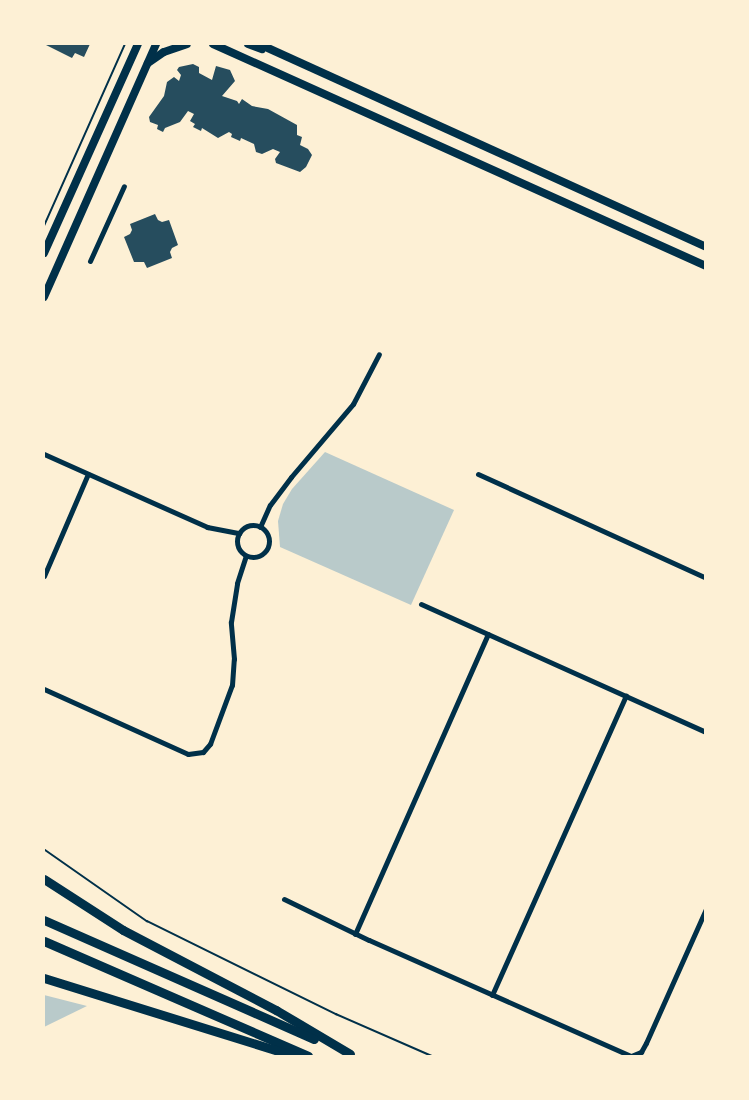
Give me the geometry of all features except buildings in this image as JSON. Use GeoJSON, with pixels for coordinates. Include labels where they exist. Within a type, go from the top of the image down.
{"type":"FeatureCollection","features":[{"type":"Feature","properties":{"kind":"highway"},"geometry":{"type":"LineString","coordinates":[[44,879],[123,930],[276,1011],[353,1055]]}},
{"type":"Feature","properties":{"kind":"highway"},"geometry":{"type":"LineString","coordinates":[[44,920],[353,1055]]}},
{"type":"Feature","properties":{"kind":"highway"},"geometry":{"type":"LineString","coordinates":[[44,940],[308,1056]]}},
{"type":"Feature","properties":{"kind":"highway"},"geometry":{"type":"LineString","coordinates":[[44,978],[295,1056]]}},
{"type":"Feature","properties":{"kind":"main road"},"geometry":{"type":"LineString","coordinates":[[44,253],[138,44]]}},
{"type":"Feature","properties":{"kind":"main road"},"geometry":{"type":"LineString","coordinates":[[44,297],[156,44]]}},
{"type":"Feature","properties":{"kind":"main road"},"geometry":{"type":"LineString","coordinates":[[147,63],[164,52],[187,44]]}},
{"type":"Feature","properties":{"kind":"main road"},"geometry":{"type":"LineString","coordinates":[[213,44],[705,266]]}},
{"type":"Feature","properties":{"kind":"main road"},"geometry":{"type":"LineString","coordinates":[[249,44],[281,53]]}},
{"type":"Feature","properties":{"kind":"main road"},"geometry":{"type":"LineString","coordinates":[[259,44],[705,247]]}},
{"type":"Feature","properties":{"kind":"street"},"geometry":{"type":"LineString","coordinates":[[90,261],[124,186]]}},
{"type":"Feature","properties":{"kind":"street"},"geometry":{"type":"LineString","coordinates":[[260,527],[270,505],[291,477],[353,404],[379,354]]}},
{"type":"Feature","properties":{"kind":"street"},"geometry":{"type":"LineString","coordinates":[[44,454],[207,527],[239,533]]}},
{"type":"Feature","properties":{"kind":"street"},"geometry":{"type":"LineString","coordinates":[[44,576],[88,474]]}},
{"type":"Feature","properties":{"kind":"street"},"geometry":{"type":"LineString","coordinates":[[478,474],[705,578]]}},
{"type":"Feature","properties":{"kind":"street"},"geometry":{"type":"LineString","coordinates":[[247,526],[260,527],[269,537],[268,547],[261,555],[246,556],[238,548],[239,533],[247,526]]}},
{"type":"Feature","properties":{"kind":"street"},"geometry":{"type":"LineString","coordinates":[[44,689],[188,754],[199,754],[210,744],[232,686],[234,659],[231,622],[237,583],[246,556]]}},
{"type":"Feature","properties":{"kind":"street"},"geometry":{"type":"LineString","coordinates":[[421,604],[705,732]]}},
{"type":"Feature","properties":{"kind":"street"},"geometry":{"type":"LineString","coordinates":[[355,934],[488,634]]}},
{"type":"Feature","properties":{"kind":"street"},"geometry":{"type":"LineString","coordinates":[[492,995],[626,696]]}},
{"type":"Feature","properties":{"kind":"street"},"geometry":{"type":"LineString","coordinates":[[284,899],[355,934],[625,1055],[637,1055],[646,1043],[705,909]]}},
{"type":"Feature","properties":{"kind":"path"},"geometry":{"type":"LineString","coordinates":[[44,226],[125,44]]}},
{"type":"Feature","properties":{"kind":"path"},"geometry":{"type":"LineString","coordinates":[[44,849],[147,921],[336,1014],[432,1056]]}},
{"type":"Feature","properties":{"kind":"shaded area"},"geometry":{"type":"Polygon","coordinates":[[[325,452],[454,510],[411,605],[280,547],[278,521],[283,504],[292,489],[325,452]]]}},
{"type":"Feature","properties":{"kind":"shaded area"},"geometry":{"type":"Polygon","coordinates":[[[44,995],[87,1006],[44,1027],[44,995]]]}}]}
